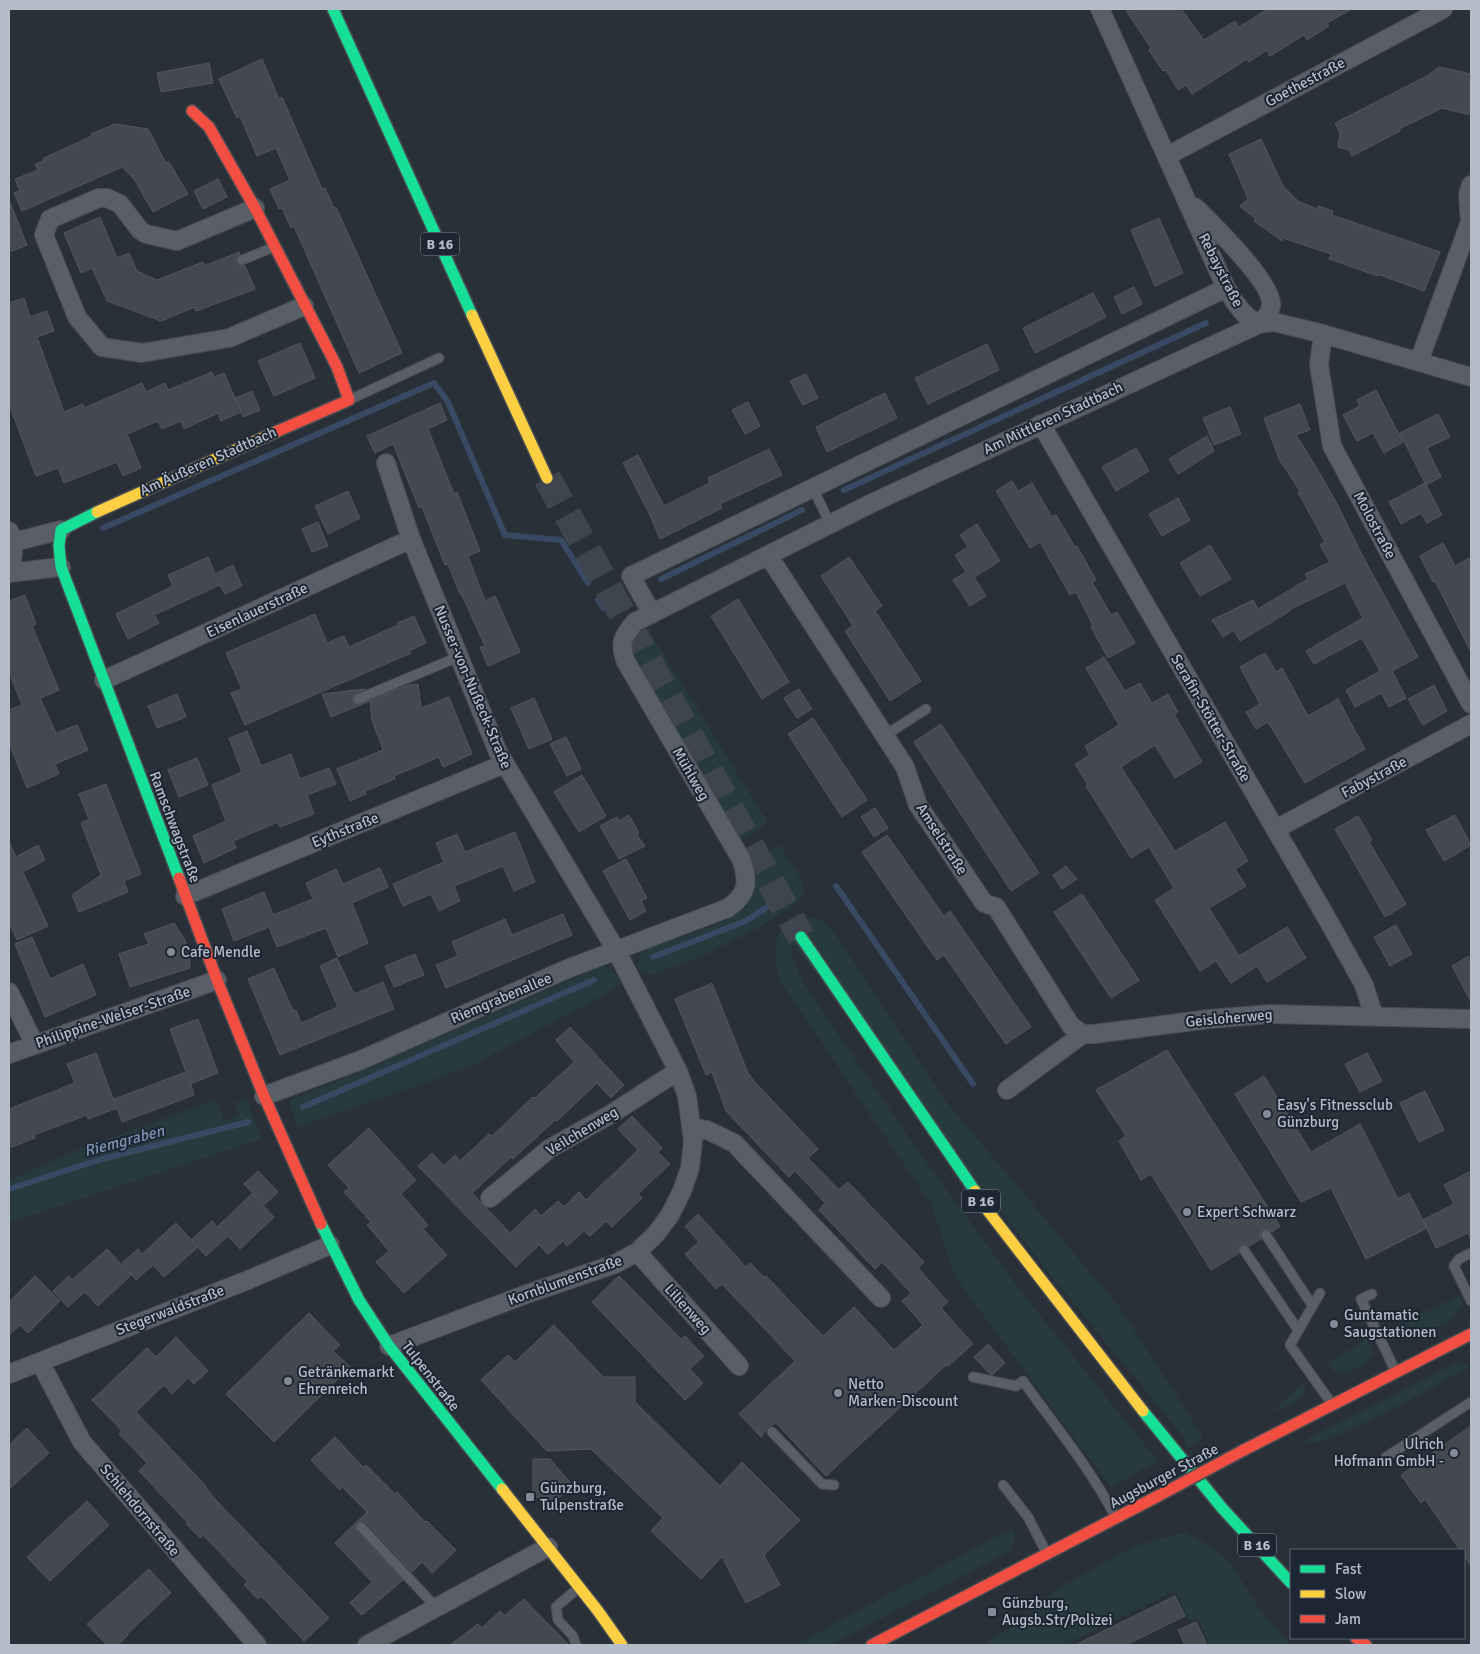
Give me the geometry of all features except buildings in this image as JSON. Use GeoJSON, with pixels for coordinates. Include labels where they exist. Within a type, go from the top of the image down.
{"type":"FeatureCollection","features":[{"type":"Feature","properties":{"kind":"street","name":"B 16"},"geometry":{"type":"LineString","coordinates":[[333,9],[547,478]]}},
{"type":"Feature","properties":{"kind":"street","name":"Rebaystraße"},"geometry":{"type":"LineString","coordinates":[[1100,9],[1226,288],[1248,319],[1259,324],[1268,316],[1271,304],[1269,295],[1255,272],[1186,198]]}},
{"type":"Feature","properties":{"kind":"street","name":"Goethestraße"},"geometry":{"type":"LineString","coordinates":[[1167,156],[1433,11]]}},
{"type":"Feature","properties":{"kind":"street"},"geometry":{"type":"LineString","coordinates":[[192,111],[209,127],[255,208],[337,368],[349,400]]}},
{"type":"Feature","properties":{"kind":"street"},"geometry":{"type":"LineString","coordinates":[[1419,362],[1471,222],[1468,194],[1471,186]]}},
{"type":"Feature","properties":{"kind":"street"},"geometry":{"type":"LineString","coordinates":[[255,208],[177,241],[146,234],[140,230],[120,204],[107,198],[99,198],[50,219],[44,235],[77,317],[102,347],[142,353],[229,338],[304,306]]}},
{"type":"Feature","properties":{"kind":"street"},"geometry":{"type":"LineString","coordinates":[[652,614],[631,576],[1226,288]]}},
{"type":"Feature","properties":{"kind":"street","name":"Am Mittleren Stadtbach"},"geometry":{"type":"LineString","coordinates":[[621,649],[625,633],[635,622],[830,524],[1259,324],[1274,322],[1323,334],[1471,377]]}},
{"type":"Feature","properties":{"kind":"street","name":"Molostraße"},"geometry":{"type":"LineString","coordinates":[[1323,334],[1319,365],[1332,446],[1471,704]]}},
{"type":"Feature","properties":{"kind":"street","name":"Am Äußeren Stadtbach"},"geometry":{"type":"LineString","coordinates":[[61,530],[126,498],[349,400]]}},
{"type":"Feature","properties":{"kind":"street","name":"Serafin-Stötter-Straße"},"geometry":{"type":"LineString","coordinates":[[1041,424],[1276,829],[1364,985],[1374,1016]]}},
{"type":"Feature","properties":{"kind":"street","name":"Nusser-von-Nußeck-Straße"},"geometry":{"type":"LineString","coordinates":[[386,463],[411,539],[458,657],[504,764],[616,950]]}},
{"type":"Feature","properties":{"kind":"street"},"geometry":{"type":"LineString","coordinates":[[61,530],[61,568],[10,573],[12,537],[61,530]]}},
{"type":"Feature","properties":{"kind":"street","name":"Eisenlauerstraße"},"geometry":{"type":"LineString","coordinates":[[104,680],[411,539]]}},
{"type":"Feature","properties":{"kind":"street","name":"Amselstraße"},"geometry":{"type":"LineString","coordinates":[[768,555],[905,766],[918,805],[984,903],[996,907],[1072,1026],[1083,1034]]}},
{"type":"Feature","properties":{"kind":"street","name":"Ramschwagstraße"},"geometry":{"type":"LineString","coordinates":[[61,568],[217,980],[264,1096]]}},
{"type":"Feature","properties":{"kind":"street","name":"Mühlweg"},"geometry":{"type":"LineString","coordinates":[[621,649],[626,662],[741,859],[746,880],[745,890],[737,901]]}},
{"type":"Feature","properties":{"kind":"street","name":"Fabystraße"},"geometry":{"type":"LineString","coordinates":[[1276,829],[1471,724]]}},
{"type":"Feature","properties":{"kind":"street","name":"Eythstraße"},"geometry":{"type":"LineString","coordinates":[[185,896],[504,764]]}},
{"type":"Feature","properties":{"kind":"street","name":"Riemgrabenallee"},"geometry":{"type":"LineString","coordinates":[[264,1096],[361,1060],[568,969],[728,908],[737,901]]}},
{"type":"Feature","properties":{"kind":"street","name":"B 16"},"geometry":{"type":"LineString","coordinates":[[801,936],[988,1211],[1177,1454],[1222,1508],[1290,1582]]}},
{"type":"Feature","properties":{"kind":"street","name":"Kornblumenstraße"},"geometry":{"type":"LineString","coordinates":[[389,1346],[527,1294],[615,1264],[637,1252],[656,1234],[670,1215],[682,1191],[690,1168],[693,1128],[687,1096],[678,1071],[616,950]]}},
{"type":"Feature","properties":{"kind":"street","name":"Philippine-Welser-Straße"},"geometry":{"type":"LineString","coordinates":[[9,1054],[217,980]]}},
{"type":"Feature","properties":{"kind":"street"},"geometry":{"type":"LineString","coordinates":[[9,992],[35,1045]]}},
{"type":"Feature","properties":{"kind":"street","name":"Geisloherweg"},"geometry":{"type":"LineString","coordinates":[[1083,1034],[1209,1019],[1270,1014],[1471,1020]]}},
{"type":"Feature","properties":{"kind":"street"},"geometry":{"type":"LineString","coordinates":[[1007,1090],[1083,1034]]}},
{"type":"Feature","properties":{"kind":"street","name":"Veilchenweg"},"geometry":{"type":"LineString","coordinates":[[490,1198],[549,1150],[611,1114],[678,1071]]}},
{"type":"Feature","properties":{"kind":"street","name":"Tulpenstraße"},"geometry":{"type":"LineString","coordinates":[[264,1096],[330,1245],[359,1300],[389,1346],[579,1587],[622,1645]]}},
{"type":"Feature","properties":{"kind":"street"},"geometry":{"type":"LineString","coordinates":[[693,1128],[708,1130],[734,1142],[881,1298]]}},
{"type":"Feature","properties":{"kind":"street","name":"Stegerwaldstraße"},"geometry":{"type":"LineString","coordinates":[[9,1374],[248,1280],[330,1245]]}},
{"type":"Feature","properties":{"kind":"street","name":"Lilienweg"},"geometry":{"type":"LineString","coordinates":[[637,1252],[739,1366]]}},
{"type":"Feature","properties":{"kind":"street","name":"Augsburger Straße"},"geometry":{"type":"LineString","coordinates":[[875,1645],[1332,1405],[1470,1337]]}},
{"type":"Feature","properties":{"kind":"street","name":"Schlehdornstraße"},"geometry":{"type":"LineString","coordinates":[[40,1362],[82,1442],[257,1645]]}},
{"type":"Feature","properties":{"kind":"street"},"geometry":{"type":"LineString","coordinates":[[367,1645],[548,1548]]}},
{"type":"Feature","properties":{"kind":"lane"},"geometry":{"type":"LineString","coordinates":[[242,260],[274,247]]}},
{"type":"Feature","properties":{"kind":"lane","name":"Am Äußeren Stadtbach"},"geometry":{"type":"LineString","coordinates":[[349,400],[439,358]]}},
{"type":"Feature","properties":{"kind":"lane"},"geometry":{"type":"LineString","coordinates":[[813,488],[830,524]]}},
{"type":"Feature","properties":{"kind":"lane"},"geometry":{"type":"LineString","coordinates":[[358,699],[458,657]]}},
{"type":"Feature","properties":{"kind":"lane"},"geometry":{"type":"LineString","coordinates":[[884,736],[926,709]]}},
{"type":"Feature","properties":{"kind":"lane"},"geometry":{"type":"LineString","coordinates":[[1266,1235],[1312,1305]]}},
{"type":"Feature","properties":{"kind":"lane"},"geometry":{"type":"LineString","coordinates":[[1244,1250],[1298,1330]]}},
{"type":"Feature","properties":{"kind":"lane"},"geometry":{"type":"LineString","coordinates":[[1471,1253],[1459,1259],[1454,1266],[1471,1301]]}},
{"type":"Feature","properties":{"kind":"lane"},"geometry":{"type":"LineString","coordinates":[[1320,1293],[1290,1345],[1332,1405]]}},
{"type":"Feature","properties":{"kind":"lane"},"geometry":{"type":"LineString","coordinates":[[1372,1294],[1361,1299],[1396,1373]]}},
{"type":"Feature","properties":{"kind":"lane"},"geometry":{"type":"LineString","coordinates":[[973,1377],[1016,1386],[1023,1381],[1091,1475],[1116,1518]]}},
{"type":"Feature","properties":{"kind":"lane"},"geometry":{"type":"LineString","coordinates":[[1386,1457],[1471,1402]]}},
{"type":"Feature","properties":{"kind":"lane"},"geometry":{"type":"LineString","coordinates":[[772,1432],[822,1484],[834,1485]]}},
{"type":"Feature","properties":{"kind":"lane"},"geometry":{"type":"LineString","coordinates":[[1003,1485],[1028,1517],[1047,1554]]}},
{"type":"Feature","properties":{"kind":"lane"},"geometry":{"type":"LineString","coordinates":[[361,1527],[436,1607]]}},
{"type":"Feature","properties":{"kind":"lane"},"geometry":{"type":"LineString","coordinates":[[576,1645],[573,1636],[558,1620],[556,1607],[579,1587]]}},
{"type":"Feature","properties":{"kind":"green space"},"geometry":{"type":"Polygon","coordinates":[[[647,627],[768,823],[740,841],[636,663],[635,643],[639,635],[647,627]]]}},
{"type":"Feature","properties":{"kind":"green space"},"geometry":{"type":"Polygon","coordinates":[[[757,844],[762,849],[769,851],[780,845],[802,880],[804,893],[795,905],[756,929],[700,957],[654,974],[644,974],[638,969],[639,956],[645,950],[722,922],[740,912],[753,896],[755,885],[753,864],[746,850],[757,844]]]}},
{"type":"Feature","properties":{"kind":"green space"},"geometry":{"type":"Polygon","coordinates":[[[800,916],[822,920],[834,932],[944,1099],[1121,1309],[1200,1432],[1202,1440],[1188,1448],[1184,1443],[1186,1440],[1048,1272],[792,943],[792,957],[806,987],[914,1145],[1023,1294],[1158,1461],[1111,1487],[955,1277],[931,1204],[780,981],[775,952],[778,936],[790,922],[800,916]]]}},
{"type":"Feature","properties":{"kind":"green space"},"geometry":{"type":"Polygon","coordinates":[[[602,966],[613,972],[621,983],[606,994],[477,1063],[298,1127],[289,1103],[294,1098],[364,1070],[602,966]]]}},
{"type":"Feature","properties":{"kind":"green space"},"geometry":{"type":"Polygon","coordinates":[[[246,1099],[262,1139],[9,1223],[9,1180],[78,1150],[216,1100],[225,1121],[239,1115],[235,1103],[246,1099]]]}},
{"type":"Feature","properties":{"kind":"green space"},"geometry":{"type":"Polygon","coordinates":[[[1459,1296],[1463,1304],[1450,1321],[1407,1340],[1393,1338],[1388,1329],[1459,1296]]]}},
{"type":"Feature","properties":{"kind":"green space"},"geometry":{"type":"Polygon","coordinates":[[[1367,1339],[1373,1352],[1362,1366],[1352,1371],[1334,1372],[1328,1364],[1367,1339]]]}},
{"type":"Feature","properties":{"kind":"green space"},"geometry":{"type":"Polygon","coordinates":[[[1456,1363],[1464,1363],[1470,1367],[1361,1425],[1338,1435],[1306,1443],[1307,1439],[1456,1363]]]}},
{"type":"Feature","properties":{"kind":"green space"},"geometry":{"type":"Polygon","coordinates":[[[1305,1381],[1305,1392],[1298,1400],[1272,1412],[1305,1381]]]}},
{"type":"Feature","properties":{"kind":"green space"},"geometry":{"type":"Polygon","coordinates":[[[1012,1529],[1016,1536],[1010,1551],[831,1645],[794,1645],[999,1535],[1012,1529]]]}},
{"type":"Feature","properties":{"kind":"green space"},"geometry":{"type":"Polygon","coordinates":[[[1185,1532],[1214,1548],[1232,1565],[1262,1613],[1291,1645],[1209,1645],[1197,1617],[1189,1621],[1175,1591],[1064,1645],[982,1645],[1022,1620],[1055,1590],[1133,1547],[1185,1532]]]}},
{"type":"Feature","properties":{"kind":"waterway"},"geometry":{"type":"LineString","coordinates":[[844,490],[1206,323]]}},
{"type":"Feature","properties":{"kind":"waterway"},"geometry":{"type":"LineString","coordinates":[[103,528],[434,383],[448,402],[505,535],[561,540],[588,583]]}},
{"type":"Feature","properties":{"kind":"waterway"},"geometry":{"type":"LineString","coordinates":[[661,579],[802,510]]}},
{"type":"Feature","properties":{"kind":"waterway"},"geometry":{"type":"LineString","coordinates":[[598,600],[603,608],[621,599]]}},
{"type":"Feature","properties":{"kind":"waterway"},"geometry":{"type":"LineString","coordinates":[[836,886],[973,1084]]}},
{"type":"Feature","properties":{"kind":"waterway"},"geometry":{"type":"LineString","coordinates":[[653,957],[746,921],[789,893]]}},
{"type":"Feature","properties":{"kind":"waterway"},"geometry":{"type":"LineString","coordinates":[[303,1107],[594,980]]}},
{"type":"Feature","properties":{"kind":"waterway","name":"Riemgraben"},"geometry":{"type":"LineString","coordinates":[[9,1189],[102,1159],[248,1122]]}},
{"type":"Feature","properties":{"kind":"tunnel"},"geometry":{"type":"LineString","coordinates":[[547,478],[801,937]]}},
{"type":"Feature","properties":{"kind":"traffic: fast"},"geometry":{"type":"LineString","coordinates":[[333,9],[472,315]]}},
{"type":"Feature","properties":{"kind":"traffic: fast"},"geometry":{"type":"LineString","coordinates":[[97,512],[61,530],[59,546],[61,567],[179,878]]}},
{"type":"Feature","properties":{"kind":"traffic: fast"},"geometry":{"type":"LineString","coordinates":[[801,937],[975,1191]]}},
{"type":"Feature","properties":{"kind":"traffic: fast"},"geometry":{"type":"LineString","coordinates":[[321,1224],[359,1300],[389,1346],[502,1489]]}},
{"type":"Feature","properties":{"kind":"traffic: fast"},"geometry":{"type":"LineString","coordinates":[[1143,1411],[1222,1508],[1290,1582]]}},
{"type":"Feature","properties":{"kind":"traffic: slow"},"geometry":{"type":"LineString","coordinates":[[472,315],[547,478]]}},
{"type":"Feature","properties":{"kind":"traffic: slow"},"geometry":{"type":"LineString","coordinates":[[97,512],[278,431]]}},
{"type":"Feature","properties":{"kind":"traffic: slow"},"geometry":{"type":"LineString","coordinates":[[975,1191],[988,1211],[1143,1411]]}},
{"type":"Feature","properties":{"kind":"traffic: slow"},"geometry":{"type":"LineString","coordinates":[[502,1489],[598,1611],[622,1645]]}},
{"type":"Feature","properties":{"kind":"traffic: jam"},"geometry":{"type":"LineString","coordinates":[[192,111],[209,127],[255,208],[337,367],[349,400],[278,431]]}},
{"type":"Feature","properties":{"kind":"traffic: jam"},"geometry":{"type":"LineString","coordinates":[[179,878],[217,980],[264,1096],[321,1224]]}},
{"type":"Feature","properties":{"kind":"traffic: jam"},"geometry":{"type":"LineString","coordinates":[[1242,1451],[1471,1334]]}},
{"type":"Feature","properties":{"kind":"traffic: jam"},"geometry":{"type":"LineString","coordinates":[[1160,1495],[1242,1451]]}},
{"type":"Feature","properties":{"kind":"traffic: jam"},"geometry":{"type":"LineString","coordinates":[[872,1645],[1160,1495]]}},
{"type":"Feature","properties":{"kind":"traffic: jam"},"geometry":{"type":"LineString","coordinates":[[1357,1639],[1366,1645]]}},
{"type":"Feature","properties":{"kind":"place","name":"Cafe Mendle"},"geometry":{"type":"Point","coordinates":[171,952]}},
{"type":"Feature","properties":{"kind":"place","name":"Easy's Fitnessclub Günzburg"},"geometry":{"type":"Point","coordinates":[1267,1114]}},
{"type":"Feature","properties":{"kind":"place","name":"Expert Schwarz"},"geometry":{"type":"Point","coordinates":[1187,1212]}},
{"type":"Feature","properties":{"kind":"place","name":"Guntamatic Saugstationen"},"geometry":{"type":"Point","coordinates":[1334,1324]}},
{"type":"Feature","properties":{"kind":"place","name":"Getränkemarkt Ehrenreich"},"geometry":{"type":"Point","coordinates":[288,1381]}},
{"type":"Feature","properties":{"kind":"place","name":"Netto Marken-Discount"},"geometry":{"type":"Point","coordinates":[838,1393]}},
{"type":"Feature","properties":{"kind":"place","name":"Ulrich Hofmann GmbH -"},"geometry":{"type":"Point","coordinates":[1454,1453]}},
{"type":"Feature","properties":{"kind":"place","name":"Günzburg, Tulpenstraße"},"geometry":{"type":"Point","coordinates":[530,1497]}},
{"type":"Feature","properties":{"kind":"place","name":"Günzburg, Augsb.Str/Polizei"},"geometry":{"type":"Point","coordinates":[992,1612]}}]}
